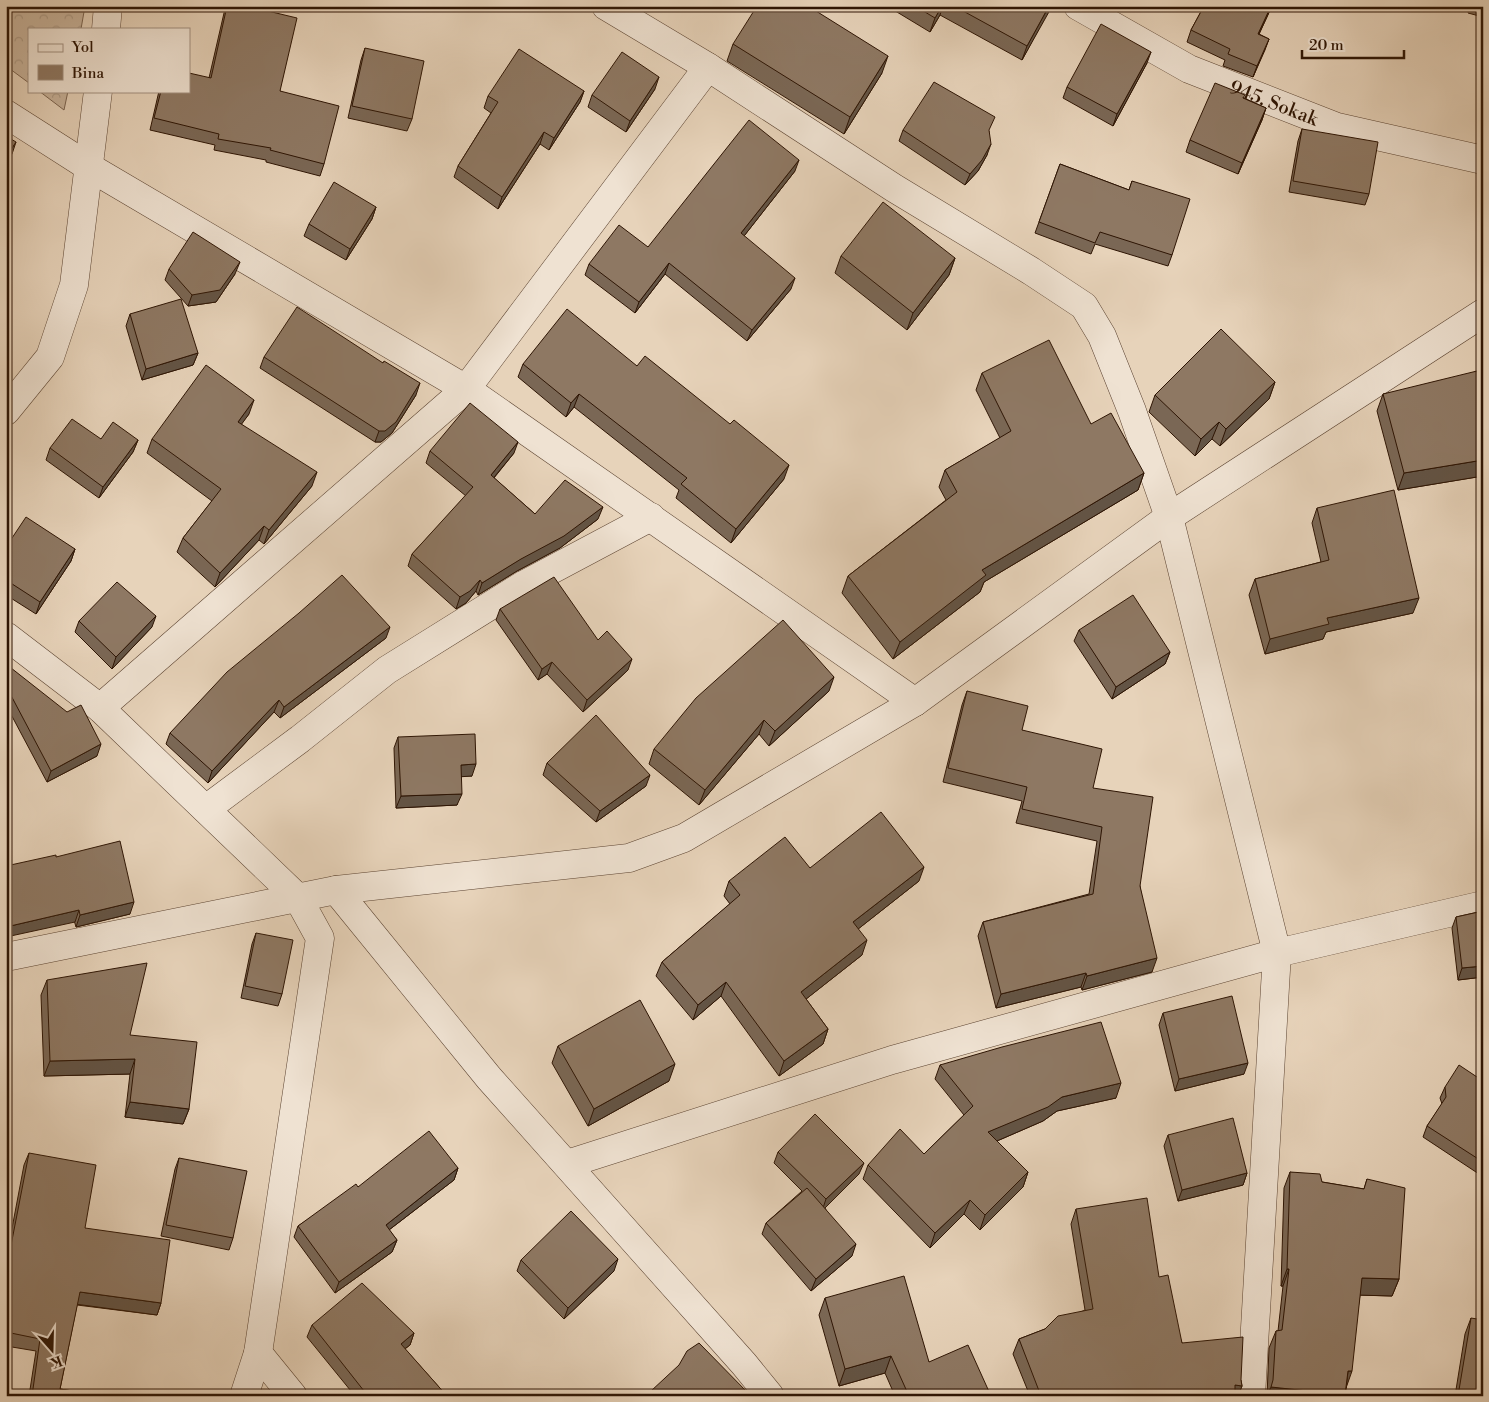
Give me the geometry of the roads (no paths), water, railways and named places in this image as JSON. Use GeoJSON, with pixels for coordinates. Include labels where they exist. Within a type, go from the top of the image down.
{"type":"FeatureCollection","features":[{"type":"Feature","properties":{"kind":"street"},"geometry":{"type":"LineString","coordinates":[[106,28],[108,6]]}},
{"type":"Feature","properties":{"kind":"street"},"geometry":{"type":"LineString","coordinates":[[606,6],[708,66],[894,188],[1031,271],[1084,306],[1102,336],[1132,411],[1170,517],[1277,953],[1250,1396]]}},
{"type":"Feature","properties":{"kind":"street","name":"945. Sokak"},"geometry":{"type":"LineString","coordinates":[[1078,6],[1189,69],[1337,127],[1483,160]]}},
{"type":"Feature","properties":{"kind":"street"},"geometry":{"type":"LineString","coordinates":[[100,708],[466,389],[708,66]]}},
{"type":"Feature","properties":{"kind":"street"},"geometry":{"type":"LineString","coordinates":[[6,411],[50,357],[74,285],[98,92]]}},
{"type":"Feature","properties":{"kind":"street"},"geometry":{"type":"LineString","coordinates":[[6,114],[89,167],[466,389],[915,702]]}},
{"type":"Feature","properties":{"kind":"street"},"geometry":{"type":"LineString","coordinates":[[6,958],[336,890],[629,858],[684,838],[915,702],[1170,517],[1483,313]]}},
{"type":"Feature","properties":{"kind":"street"},"geometry":{"type":"LineString","coordinates":[[206,809],[387,670],[525,584],[651,517]]}},
{"type":"Feature","properties":{"kind":"street"},"geometry":{"type":"LineString","coordinates":[[6,636],[100,708],[206,809],[298,898],[320,938],[258,1352],[244,1396]]}},
{"type":"Feature","properties":{"kind":"street"},"geometry":{"type":"LineString","coordinates":[[336,890],[489,1078],[744,1364],[770,1396]]}},
{"type":"Feature","properties":{"kind":"street"},"geometry":{"type":"LineString","coordinates":[[567,1164],[892,1060],[1277,953],[1483,905]]}},
{"type":"Feature","properties":{"kind":"street"},"geometry":{"type":"LineString","coordinates":[[258,1352],[293,1396]]}}]}
